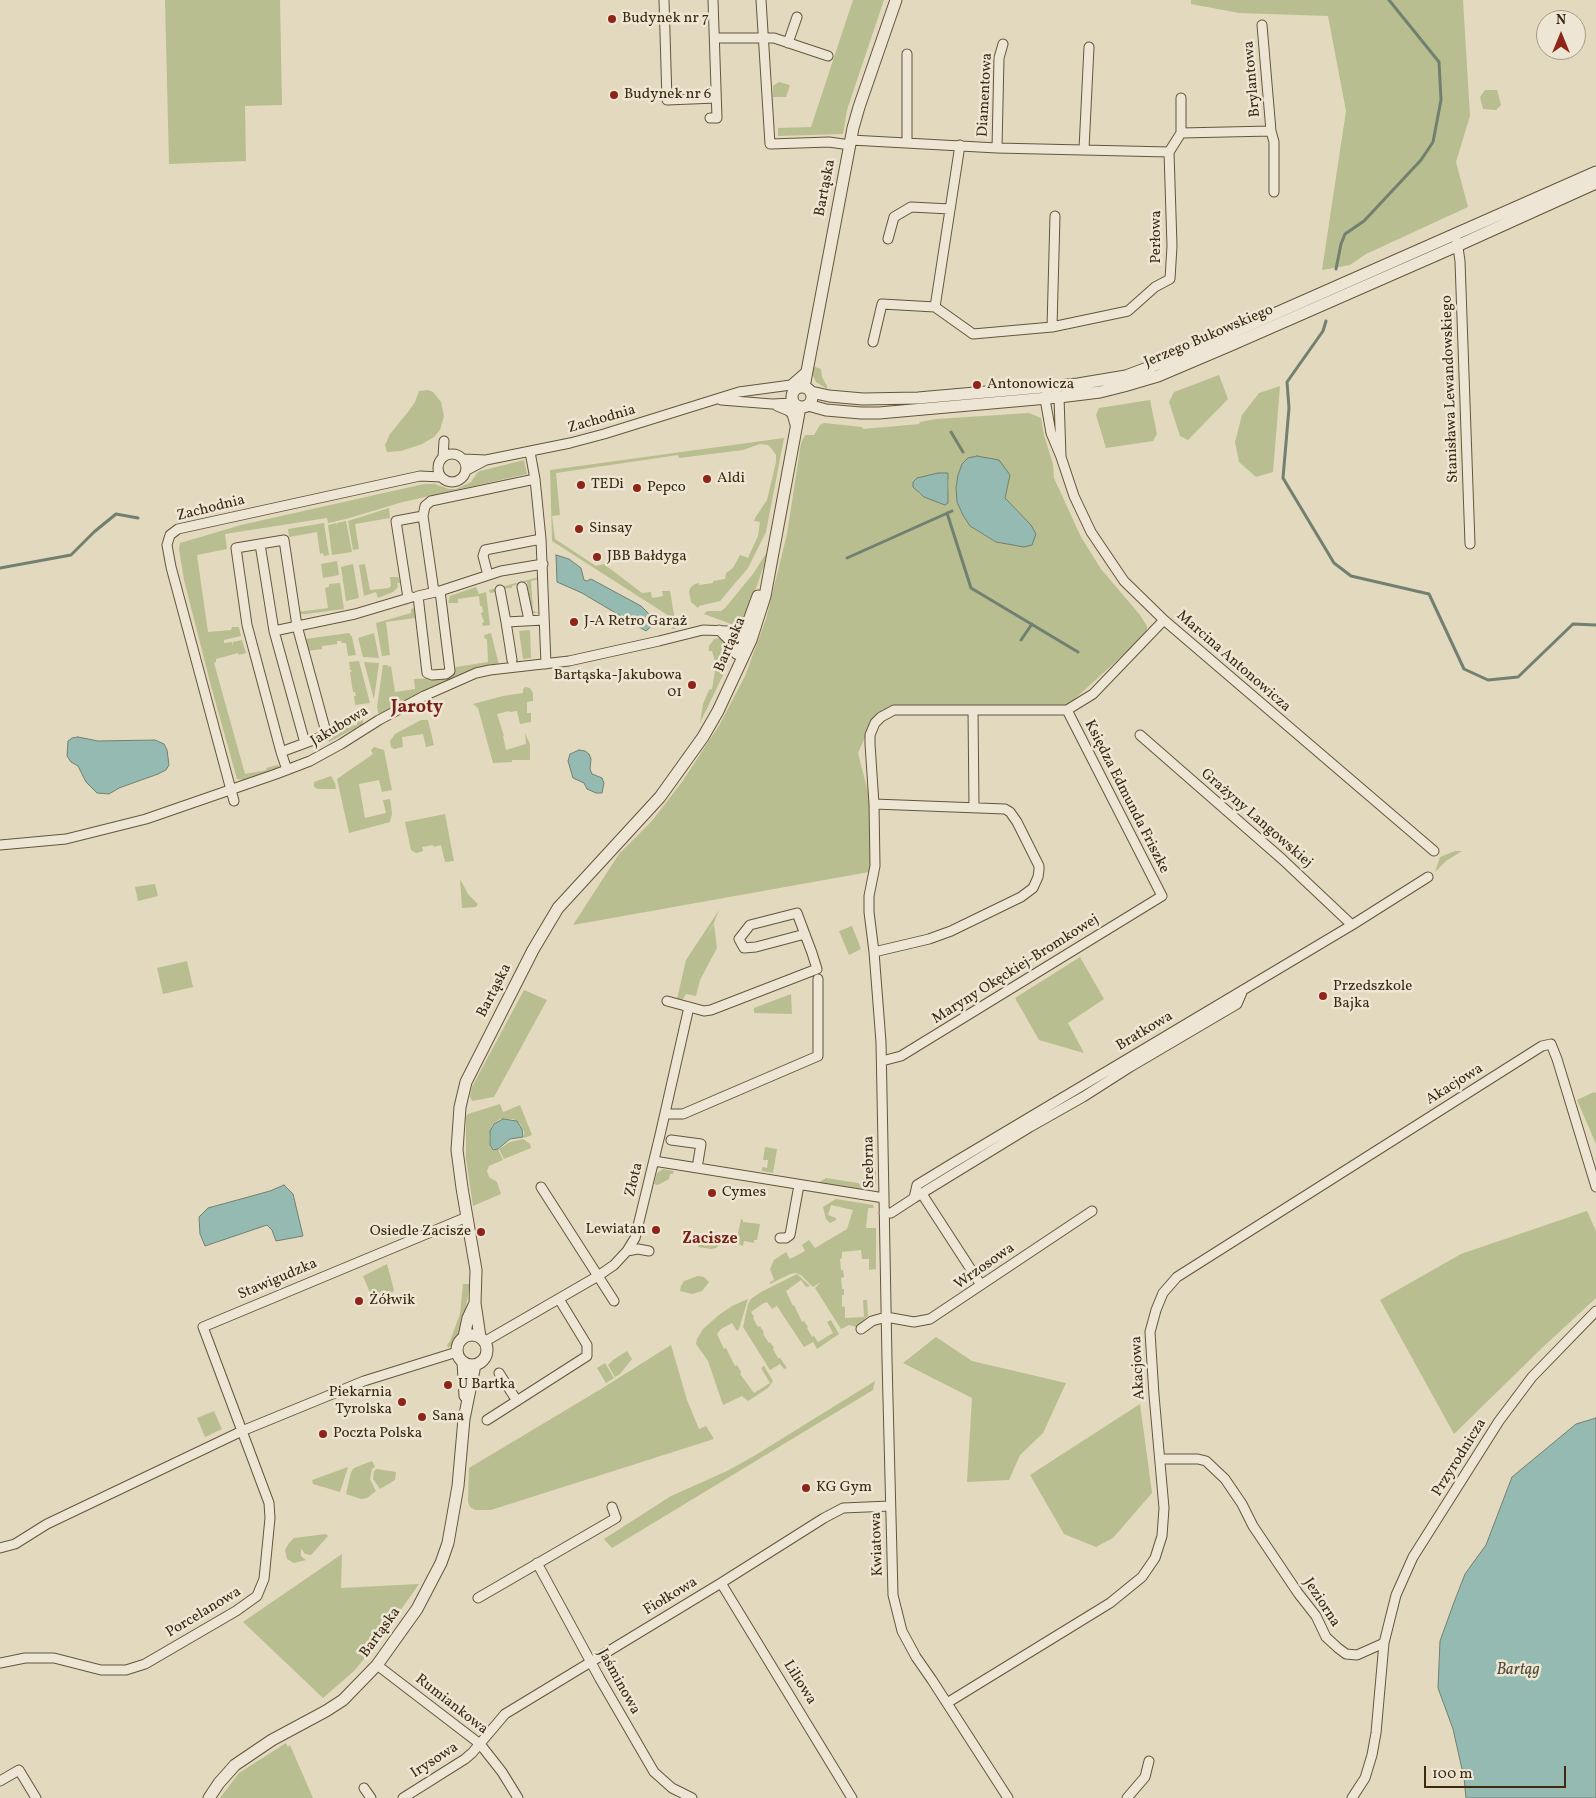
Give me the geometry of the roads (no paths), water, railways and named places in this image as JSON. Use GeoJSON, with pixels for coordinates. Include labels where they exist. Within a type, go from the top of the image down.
{"type":"FeatureCollection","features":[{"type":"Feature","properties":{"kind":"street"},"geometry":{"type":"LineString","coordinates":[[664,0],[667,103],[716,98]]}},
{"type":"Feature","properties":{"kind":"street"},"geometry":{"type":"LineString","coordinates":[[710,118],[717,118],[713,0]]}},
{"type":"Feature","properties":{"kind":"street"},"geometry":{"type":"LineString","coordinates":[[761,0],[762,37]]}},
{"type":"Feature","properties":{"kind":"street","name":"Bartąska"},"geometry":{"type":"LineString","coordinates":[[804,389],[850,142],[859,107],[896,0]]}},
{"type":"Feature","properties":{"kind":"street"},"geometry":{"type":"LineString","coordinates":[[788,43],[796,17]]}},
{"type":"Feature","properties":{"kind":"street","name":"Brylantowa"},"geometry":{"type":"LineString","coordinates":[[1262,25],[1271,131],[1274,142],[1274,192]]}},
{"type":"Feature","properties":{"kind":"street","name":"Diamentowa"},"geometry":{"type":"LineString","coordinates":[[762,37],[770,144],[829,142],[908,143],[997,148],[1169,152]]}},
{"type":"Feature","properties":{"kind":"street"},"geometry":{"type":"LineString","coordinates":[[714,38],[774,38],[828,56]]}},
{"type":"Feature","properties":{"kind":"street","name":"Diamentowa"},"geometry":{"type":"LineString","coordinates":[[997,148],[999,58],[1003,44]]}},
{"type":"Feature","properties":{"kind":"street"},"geometry":{"type":"LineString","coordinates":[[1084,149],[1089,48]]}},
{"type":"Feature","properties":{"kind":"street"},"geometry":{"type":"LineString","coordinates":[[907,54],[908,143]]}},
{"type":"Feature","properties":{"kind":"street"},"geometry":{"type":"LineString","coordinates":[[1169,152],[1181,133],[1181,98]]}},
{"type":"Feature","properties":{"kind":"street","name":"Brylantowa"},"geometry":{"type":"LineString","coordinates":[[1181,133],[1271,131]]}},
{"type":"Feature","properties":{"kind":"street"},"geometry":{"type":"LineString","coordinates":[[872,342],[882,304],[935,307],[960,146]]}},
{"type":"Feature","properties":{"kind":"street","name":"Perłowa"},"geometry":{"type":"LineString","coordinates":[[935,307],[973,334],[1052,327],[1128,311],[1155,287],[1170,279],[1172,246],[1169,152]]}},
{"type":"Feature","properties":{"kind":"street","name":"Jerzego Bukowskiego"},"geometry":{"type":"LineString","coordinates":[[804,389],[828,396],[892,400],[1051,387],[1103,381],[1126,376],[1150,368],[1596,172]]}},
{"type":"Feature","properties":{"kind":"street","name":"Jerzego Bukowskiego"},"geometry":{"type":"LineString","coordinates":[[801,405],[826,410],[879,413],[1045,399],[1100,392],[1158,376],[1596,183]]}},
{"type":"Feature","properties":{"kind":"street"},"geometry":{"type":"LineString","coordinates":[[888,239],[894,218],[911,206],[950,209]]}},
{"type":"Feature","properties":{"kind":"street"},"geometry":{"type":"LineString","coordinates":[[1052,327],[1055,216]]}},
{"type":"Feature","properties":{"kind":"street","name":"Stanisława Lewandowskiego"},"geometry":{"type":"LineString","coordinates":[[1454,234],[1459,245],[1470,544]]}},
{"type":"Feature","properties":{"kind":"street"},"geometry":{"type":"LineString","coordinates":[[773,389],[791,385],[807,370],[814,386],[828,396]]}},
{"type":"Feature","properties":{"kind":"street"},"geometry":{"type":"LineString","coordinates":[[1045,399],[1051,387],[1059,397]]}},
{"type":"Feature","properties":{"kind":"street"},"geometry":{"type":"LineString","coordinates":[[716,400],[739,392],[804,389]]}},
{"type":"Feature","properties":{"kind":"street"},"geometry":{"type":"LineString","coordinates":[[716,400],[801,405],[812,399],[804,389]]}},
{"type":"Feature","properties":{"kind":"street"},"geometry":{"type":"LineString","coordinates":[[801,405],[792,394],[804,389]]}},
{"type":"Feature","properties":{"kind":"street","name":"Marcina Antonowicza"},"geometry":{"type":"LineString","coordinates":[[1059,397],[1061,457]]}},
{"type":"Feature","properties":{"kind":"street","name":"Marcina Antonowicza"},"geometry":{"type":"LineString","coordinates":[[1045,399],[1051,433],[1074,496],[1091,532],[1124,581],[1164,620],[1434,850]]}},
{"type":"Feature","properties":{"kind":"street","name":"Zachodnia"},"geometry":{"type":"LineString","coordinates":[[467,470],[486,460],[530,452],[604,434],[690,406],[716,400]]}},
{"type":"Feature","properties":{"kind":"street"},"geometry":{"type":"LineString","coordinates":[[772,404],[789,411],[792,414],[796,428]]}},
{"type":"Feature","properties":{"kind":"street","name":"Bartąska"},"geometry":{"type":"LineString","coordinates":[[209,1798],[235,1764],[272,1740],[343,1700],[378,1665],[417,1609],[441,1564],[448,1543],[458,1486],[466,1412],[476,1364],[481,1362],[487,1348],[482,1339],[475,1303],[476,1270],[457,1150],[462,1095],[470,1074],[536,946],[558,908],[585,876],[660,797],[715,718],[747,638],[774,550],[801,405]]}},
{"type":"Feature","properties":{"kind":"street"},"geometry":{"type":"LineString","coordinates":[[796,428],[805,417],[826,410]]}},
{"type":"Feature","properties":{"kind":"street"},"geometry":{"type":"LineString","coordinates":[[530,452],[535,479],[543,564],[546,664]]}},
{"type":"Feature","properties":{"kind":"street"},"geometry":{"type":"LineString","coordinates":[[420,476],[445,455],[458,454],[467,465],[467,470],[462,479],[448,482],[441,476],[445,455]]}},
{"type":"Feature","properties":{"kind":"street"},"geometry":{"type":"LineString","coordinates":[[464,459],[486,460]]}},
{"type":"Feature","properties":{"kind":"street","name":"Zachodnia"},"geometry":{"type":"LineString","coordinates":[[234,801],[171,567],[168,545],[170,535],[178,530],[420,476],[441,476]]}},
{"type":"Feature","properties":{"kind":"street"},"geometry":{"type":"LineString","coordinates":[[423,516],[396,521],[427,673],[432,675],[446,674],[450,671],[438,592],[423,516],[425,506],[430,501],[535,479]]}},
{"type":"Feature","properties":{"kind":"street"},"geometry":{"type":"LineString","coordinates":[[488,576],[483,556],[485,550],[541,539]]}},
{"type":"Feature","properties":{"kind":"street"},"geometry":{"type":"LineString","coordinates":[[281,752],[324,736],[326,732],[297,626],[284,540],[236,548],[247,625],[281,752],[287,770]]}},
{"type":"Feature","properties":{"kind":"street"},"geometry":{"type":"LineString","coordinates":[[260,544],[274,631],[305,743]]}},
{"type":"Feature","properties":{"kind":"street"},"geometry":{"type":"LineString","coordinates":[[274,631],[355,614],[413,597],[438,592],[488,576],[543,564]]}},
{"type":"Feature","properties":{"kind":"street"},"geometry":{"type":"LineString","coordinates":[[522,586],[529,620]]}},
{"type":"Feature","properties":{"kind":"street"},"geometry":{"type":"LineString","coordinates":[[500,590],[512,660]]}},
{"type":"Feature","properties":{"kind":"street"},"geometry":{"type":"LineString","coordinates":[[506,622],[544,620]]}},
{"type":"Feature","properties":{"kind":"street","name":"Księdza Edmunda Friszke"},"geometry":{"type":"LineString","coordinates":[[894,710],[1067,710],[1093,694],[1164,620]]}},
{"type":"Feature","properties":{"kind":"street","name":"Jakubowa"},"geometry":{"type":"LineString","coordinates":[[0,844],[66,839],[146,819],[287,770],[310,761],[410,703],[468,676],[490,670],[546,664],[702,630],[719,630],[747,638]]}},
{"type":"Feature","properties":{"kind":"street"},"geometry":{"type":"LineString","coordinates":[[719,630],[732,642],[736,654]]}},
{"type":"Feature","properties":{"kind":"street","name":"Bartąska"},"geometry":{"type":"LineString","coordinates":[[697,744],[736,654],[747,638]]}},
{"type":"Feature","properties":{"kind":"street","name":"Srebrna"},"geometry":{"type":"LineString","coordinates":[[654,1161],[884,1198],[882,1061],[874,952],[869,912],[869,896],[875,866],[870,735],[875,723],[894,710]]}},
{"type":"Feature","properties":{"kind":"street"},"geometry":{"type":"LineString","coordinates":[[973,710],[974,807]]}},
{"type":"Feature","properties":{"kind":"street","name":"Księdza Edmunda Friszke"},"geometry":{"type":"LineString","coordinates":[[1067,710],[1162,896]]}},
{"type":"Feature","properties":{"kind":"street","name":"Grażyny Langowskiej"},"geometry":{"type":"LineString","coordinates":[[1140,735],[1282,859],[1352,925]]}},
{"type":"Feature","properties":{"kind":"street"},"geometry":{"type":"LineString","coordinates":[[874,804],[1005,809],[1018,822],[1039,866],[1038,877],[1033,888],[1021,897],[929,940],[874,952]]}},
{"type":"Feature","properties":{"kind":"street"},"geometry":{"type":"LineString","coordinates":[[884,1213],[891,1213],[1030,1127],[1237,1004],[1243,990],[1428,878]]}},
{"type":"Feature","properties":{"kind":"street","name":"Maryny Okęckiej-Bromkowej"},"geometry":{"type":"LineString","coordinates":[[882,1061],[901,1056],[1162,896]]}},
{"type":"Feature","properties":{"kind":"street"},"geometry":{"type":"LineString","coordinates":[[666,1001],[704,1011],[711,1010],[817,969],[805,934],[797,914],[750,924],[739,939],[744,948],[756,947],[805,934]]}},
{"type":"Feature","properties":{"kind":"street"},"geometry":{"type":"LineString","coordinates":[[665,1114],[680,1115],[696,1109],[818,1056],[818,979]]}},
{"type":"Feature","properties":{"kind":"street","name":"Złota"},"geometry":{"type":"LineString","coordinates":[[482,1339],[559,1299],[598,1276],[614,1265],[627,1251],[635,1238],[689,1006]]}},
{"type":"Feature","properties":{"kind":"street","name":"Akacjowa"},"geometry":{"type":"LineString","coordinates":[[947,1704],[1110,1603],[1142,1578],[1155,1558],[1162,1536],[1164,1508],[1150,1332],[1163,1293],[1177,1277],[1542,1046],[1551,1044],[1596,1187]]}},
{"type":"Feature","properties":{"kind":"street"},"geometry":{"type":"LineString","coordinates":[[670,1140],[701,1144],[697,1168]]}},
{"type":"Feature","properties":{"kind":"street"},"geometry":{"type":"LineString","coordinates":[[780,1238],[786,1238],[790,1235],[799,1185]]}},
{"type":"Feature","properties":{"kind":"street"},"geometry":{"type":"LineString","coordinates":[[541,1187],[614,1301]]}},
{"type":"Feature","properties":{"kind":"street"},"geometry":{"type":"LineString","coordinates":[[918,1196],[981,1285]]}},
{"type":"Feature","properties":{"kind":"street","name":"Kwiatowa"},"geometry":{"type":"LineString","coordinates":[[884,1198],[890,1506],[894,1595],[902,1631],[916,1657],[1008,1798]]}},
{"type":"Feature","properties":{"kind":"street","name":"Wrzosowa"},"geometry":{"type":"LineString","coordinates":[[886,1317],[914,1322],[930,1319],[1092,1211]]}},
{"type":"Feature","properties":{"kind":"street","name":"Stawigudzka"},"geometry":{"type":"LineString","coordinates":[[242,1431],[203,1327],[467,1217]]}},
{"type":"Feature","properties":{"kind":"street"},"geometry":{"type":"LineString","coordinates":[[627,1251],[638,1249],[649,1251]]}},
{"type":"Feature","properties":{"kind":"street"},"geometry":{"type":"LineString","coordinates":[[487,1420],[587,1356],[587,1345],[559,1299]]}},
{"type":"Feature","properties":{"kind":"street","name":"Bartąska"},"geometry":{"type":"LineString","coordinates":[[466,1412],[463,1362],[460,1360],[457,1352],[459,1342],[464,1337],[468,1318],[475,1303]]}},
{"type":"Feature","properties":{"kind":"street","name":"Przyrodnicza"},"geometry":{"type":"LineString","coordinates":[[1384,1643],[1396,1595],[1413,1557],[1499,1421],[1532,1377],[1596,1311]]}},
{"type":"Feature","properties":{"kind":"street"},"geometry":{"type":"LineString","coordinates":[[861,1329],[872,1321],[886,1317]]}},
{"type":"Feature","properties":{"kind":"street"},"geometry":{"type":"LineString","coordinates":[[464,1337],[472,1335],[482,1339]]}},
{"type":"Feature","properties":{"kind":"street"},"geometry":{"type":"LineString","coordinates":[[0,1548],[15,1544],[46,1524],[242,1431],[364,1381],[457,1352]]}},
{"type":"Feature","properties":{"kind":"street"},"geometry":{"type":"LineString","coordinates":[[463,1362],[469,1365],[476,1364]]}},
{"type":"Feature","properties":{"kind":"street"},"geometry":{"type":"LineString","coordinates":[[499,1373],[517,1401]]}},
{"type":"Feature","properties":{"kind":"street","name":"Porcelanowa"},"geometry":{"type":"LineString","coordinates":[[0,1663],[25,1658],[54,1658],[101,1670],[126,1670],[144,1664],[236,1611],[257,1596],[264,1579],[270,1510],[242,1431]]}},
{"type":"Feature","properties":{"kind":"street","name":"Jeziorna"},"geometry":{"type":"LineString","coordinates":[[1160,1459],[1198,1459],[1206,1461],[1225,1479],[1258,1533],[1298,1593],[1316,1616],[1326,1637],[1338,1648],[1346,1654],[1357,1655],[1384,1643]]}},
{"type":"Feature","properties":{"kind":"street","name":"Fiołkowa"},"geometry":{"type":"LineString","coordinates":[[480,1744],[505,1714],[838,1510],[851,1506],[890,1506]]}},
{"type":"Feature","properties":{"kind":"street"},"geometry":{"type":"LineString","coordinates":[[478,1598],[616,1518],[612,1507]]}},
{"type":"Feature","properties":{"kind":"street","name":"Jaśminowa"},"geometry":{"type":"LineString","coordinates":[[537,1563],[654,1772],[672,1788],[692,1798]]}},
{"type":"Feature","properties":{"kind":"street","name":"Liliowa"},"geometry":{"type":"LineString","coordinates":[[721,1583],[852,1798]]}},
{"type":"Feature","properties":{"kind":"street"},"geometry":{"type":"LineString","coordinates":[[1352,1798],[1365,1778],[1372,1755],[1376,1733],[1384,1643]]}},
{"type":"Feature","properties":{"kind":"street","name":"Rumiankowa"},"geometry":{"type":"LineString","coordinates":[[378,1665],[480,1744],[502,1772],[518,1798]]}},
{"type":"Feature","properties":{"kind":"street","name":"Irysowa"},"geometry":{"type":"LineString","coordinates":[[403,1798],[465,1759],[480,1744]]}},
{"type":"Feature","properties":{"kind":"street"},"geometry":{"type":"LineString","coordinates":[[1127,1798],[1146,1777],[1149,1761]]}},
{"type":"Feature","properties":{"kind":"street"},"geometry":{"type":"LineString","coordinates":[[0,1781],[19,1770],[36,1798]]}},
{"type":"Feature","properties":{"kind":"street"},"geometry":{"type":"LineString","coordinates":[[364,1788],[370,1798]]}},
{"type":"Feature","properties":{"kind":"water"},"geometry":{"type":"Polygon","coordinates":[[[977,456],[999,460],[1010,475],[1005,498],[1031,525],[1036,534],[1032,545],[1024,547],[996,542],[970,526],[963,515],[957,502],[956,488],[958,475],[962,464],[968,458],[977,456]]]}},
{"type":"Feature","properties":{"kind":"water"},"geometry":{"type":"Polygon","coordinates":[[[938,473],[948,473],[948,503],[945,505],[924,497],[913,487],[913,482],[917,478],[938,473]]]}},
{"type":"Feature","properties":{"kind":"water"},"geometry":{"type":"Polygon","coordinates":[[[556,555],[569,559],[581,568],[584,580],[591,579],[641,606],[653,618],[655,623],[646,631],[582,593],[557,582],[556,555]]]}},
{"type":"Feature","properties":{"kind":"water"},"geometry":{"type":"Polygon","coordinates":[[[78,737],[98,741],[155,740],[164,744],[167,750],[169,765],[166,770],[158,774],[119,788],[109,794],[97,793],[86,782],[78,766],[71,762],[67,756],[68,741],[78,737]]]}},
{"type":"Feature","properties":{"kind":"water"},"geometry":{"type":"Polygon","coordinates":[[[579,750],[589,754],[592,774],[602,778],[604,783],[602,793],[596,793],[587,789],[584,783],[573,778],[568,761],[570,754],[579,750]]]}},
{"type":"Feature","properties":{"kind":"water"},"geometry":{"type":"Polygon","coordinates":[[[503,1119],[517,1121],[522,1129],[523,1137],[510,1139],[498,1149],[493,1150],[490,1145],[490,1131],[494,1124],[503,1119]]]}},
{"type":"Feature","properties":{"kind":"water"},"geometry":{"type":"Polygon","coordinates":[[[284,1185],[293,1194],[303,1236],[276,1241],[272,1230],[267,1225],[205,1246],[200,1234],[199,1217],[208,1208],[270,1191],[284,1185]]]}},
{"type":"Feature","properties":{"kind":"water","name":"Bartąg"},"geometry":{"type":"Polygon","coordinates":[[[1596,1418],[1596,1798],[1466,1798],[1464,1778],[1453,1729],[1438,1688],[1440,1641],[1465,1574],[1486,1545],[1512,1477],[1576,1424],[1596,1418]]]}},
{"type":"Feature","properties":{"kind":"waterway"},"geometry":{"type":"LineString","coordinates":[[1336,269],[1345,234],[1364,221],[1421,160],[1433,142],[1441,100],[1439,62],[1389,0]]}},
{"type":"Feature","properties":{"kind":"waterway"},"geometry":{"type":"LineString","coordinates":[[1326,321],[1323,331],[1287,382],[1289,408],[1283,478],[1334,563],[1351,576],[1429,594],[1464,669],[1488,680],[1518,677],[1573,624],[1596,625]]}},
{"type":"Feature","properties":{"kind":"waterway"},"geometry":{"type":"LineString","coordinates":[[951,432],[963,452]]}},
{"type":"Feature","properties":{"kind":"waterway"},"geometry":{"type":"LineString","coordinates":[[847,558],[952,511]]}},
{"type":"Feature","properties":{"kind":"waterway"},"geometry":{"type":"LineString","coordinates":[[947,513],[971,588],[1078,652]]}},
{"type":"Feature","properties":{"kind":"waterway"},"geometry":{"type":"LineString","coordinates":[[0,568],[71,555],[94,532],[116,514],[138,518]]}},
{"type":"Feature","properties":{"kind":"waterway"},"geometry":{"type":"LineString","coordinates":[[1021,640],[1032,624]]}},
{"type":"Feature","properties":{"kind":"place","name":"Budynek nr 7"},"geometry":{"type":"Point","coordinates":[612,19]}},
{"type":"Feature","properties":{"kind":"place","name":"Budynek nr 6"},"geometry":{"type":"Point","coordinates":[614,95]}},
{"type":"Feature","properties":{"kind":"place","name":"Antonowicza"},"geometry":{"type":"Point","coordinates":[977,385]}},
{"type":"Feature","properties":{"kind":"place","name":"Aldi"},"geometry":{"type":"Point","coordinates":[707,479]}},
{"type":"Feature","properties":{"kind":"place","name":"TEDi"},"geometry":{"type":"Point","coordinates":[581,485]}},
{"type":"Feature","properties":{"kind":"place","name":"Pepco"},"geometry":{"type":"Point","coordinates":[637,488]}},
{"type":"Feature","properties":{"kind":"place","name":"Sinsay"},"geometry":{"type":"Point","coordinates":[579,529]}},
{"type":"Feature","properties":{"kind":"place","name":"JBB Bałdyga"},"geometry":{"type":"Point","coordinates":[597,557]}},
{"type":"Feature","properties":{"kind":"place","name":"J-A Retro Garaż"},"geometry":{"type":"Point","coordinates":[574,622]}},
{"type":"Feature","properties":{"kind":"place","name":"Bartąska-Jakubowa 01"},"geometry":{"type":"Point","coordinates":[692,685]}},
{"type":"Feature","properties":{"kind":"place","name":"Przedszkole Bajka"},"geometry":{"type":"Point","coordinates":[1323,996]}},
{"type":"Feature","properties":{"kind":"place","name":"Cymes"},"geometry":{"type":"Point","coordinates":[712,1193]}},
{"type":"Feature","properties":{"kind":"place","name":"Lewiatan"},"geometry":{"type":"Point","coordinates":[656,1230]}},
{"type":"Feature","properties":{"kind":"place","name":"Osiedle Zacisze"},"geometry":{"type":"Point","coordinates":[481,1232]}},
{"type":"Feature","properties":{"kind":"place","name":"Żółwik"},"geometry":{"type":"Point","coordinates":[359,1301]}},
{"type":"Feature","properties":{"kind":"place","name":"U Bartka"},"geometry":{"type":"Point","coordinates":[448,1385]}},
{"type":"Feature","properties":{"kind":"place","name":"Piekarnia Tyrolska"},"geometry":{"type":"Point","coordinates":[402,1402]}},
{"type":"Feature","properties":{"kind":"place","name":"Sana"},"geometry":{"type":"Point","coordinates":[422,1417]}},
{"type":"Feature","properties":{"kind":"place","name":"Poczta Polska"},"geometry":{"type":"Point","coordinates":[323,1434]}},
{"type":"Feature","properties":{"kind":"place","name":"KG Gym"},"geometry":{"type":"Point","coordinates":[806,1488]}},
{"type":"Feature","properties":{"kind":"district","name":"Jaroty"},"geometry":{"type":"Point","coordinates":[417,709]}},
{"type":"Feature","properties":{"kind":"district","name":"Zacisze"},"geometry":{"type":"Point","coordinates":[710,1240]}}]}
